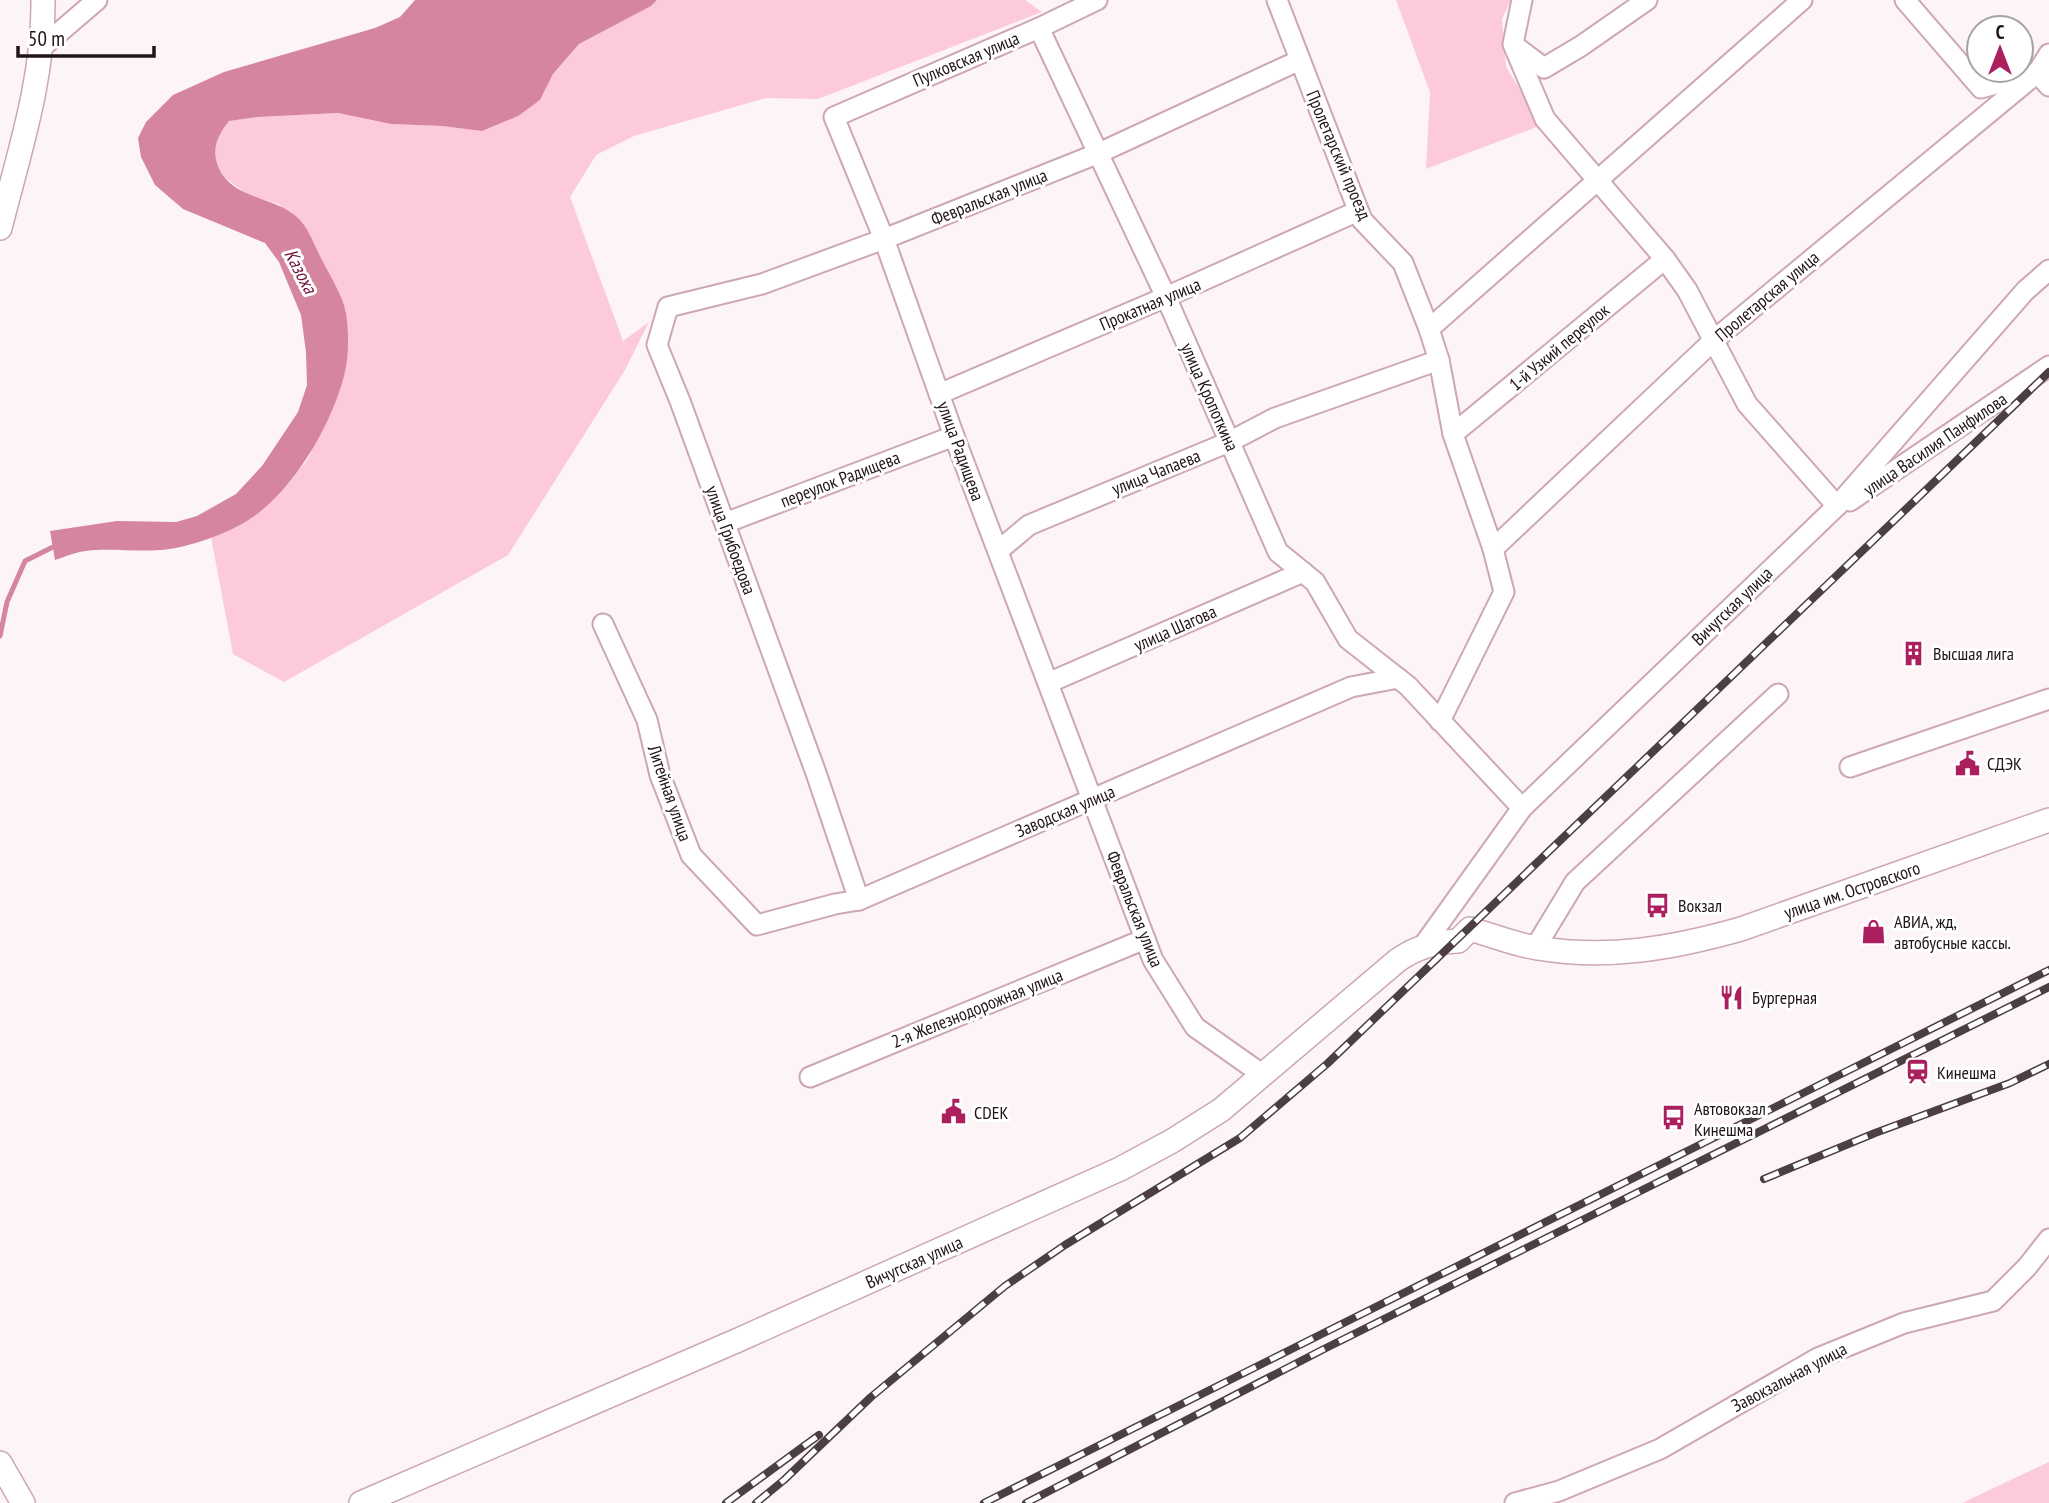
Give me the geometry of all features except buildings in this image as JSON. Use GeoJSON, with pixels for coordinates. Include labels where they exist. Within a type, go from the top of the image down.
{"type":"FeatureCollection","features":[{"type":"Feature","properties":{"kind":"main road"},"geometry":{"type":"LineString","coordinates":[[0,228],[35,91],[41,48],[43,0]]}},
{"type":"Feature","properties":{"kind":"main road","name":"улица им. Островского"},"geometry":{"type":"LineString","coordinates":[[1653,949],[1741,929],[2049,820]]}},
{"type":"Feature","properties":{"kind":"main road","name":"Вичугская улица"},"geometry":{"type":"LineString","coordinates":[[361,1503],[736,1341],[1120,1169],[1221,1110],[1398,960],[1423,947],[1438,942],[1458,941],[1470,929],[1535,948],[1585,953],[1625,953],[1653,949]]}},
{"type":"Feature","properties":{"kind":"main road"},"geometry":{"type":"LineString","coordinates":[[0,1463],[23,1503]]}},
{"type":"Feature","properties":{"kind":"street"},"geometry":{"type":"LineString","coordinates":[[41,48],[97,0]]}},
{"type":"Feature","properties":{"kind":"street","name":"Пулковская улица"},"geometry":{"type":"LineString","coordinates":[[834,117],[1097,0]]}},
{"type":"Feature","properties":{"kind":"street","name":"Пролетарский проезд"},"geometry":{"type":"LineString","coordinates":[[1277,0],[1362,220],[1403,263],[1429,329],[1438,360],[1452,434],[1493,549],[1503,592],[1440,721]]}},
{"type":"Feature","properties":{"kind":"street"},"geometry":{"type":"LineString","coordinates":[[1522,0],[1513,44],[1545,119],[1665,259],[1687,290],[1747,404],[1837,506]]}},
{"type":"Feature","properties":{"kind":"street"},"geometry":{"type":"LineString","coordinates":[[1513,44],[1544,68],[1647,0]]}},
{"type":"Feature","properties":{"kind":"street"},"geometry":{"type":"LineString","coordinates":[[1429,329],[1802,0]]}},
{"type":"Feature","properties":{"kind":"street"},"geometry":{"type":"LineString","coordinates":[[1905,0],[1981,88],[2043,79]]}},
{"type":"Feature","properties":{"kind":"street","name":"улица Кропоткина"},"geometry":{"type":"LineString","coordinates":[[1039,28],[1166,297],[1278,552],[1315,582],[1348,639],[1398,678],[1522,808]]}},
{"type":"Feature","properties":{"kind":"street","name":"Пролетарская улица"},"geometry":{"type":"LineString","coordinates":[[1493,549],[1714,340],[2043,79],[2049,54]]}},
{"type":"Feature","properties":{"kind":"street","name":"Февральская улица"},"geometry":{"type":"LineString","coordinates":[[668,307],[762,284],[884,239],[1099,153],[1300,60]]}},
{"type":"Feature","properties":{"kind":"street","name":"улица Радищева"},"geometry":{"type":"LineString","coordinates":[[834,117],[884,239],[954,436],[1089,792]]}},
{"type":"Feature","properties":{"kind":"street","name":"Прокатная улица"},"geometry":{"type":"LineString","coordinates":[[939,394],[1358,211]]}},
{"type":"Feature","properties":{"kind":"street","name":"1-й Узкий переулок"},"geometry":{"type":"LineString","coordinates":[[1452,434],[1665,259]]}},
{"type":"Feature","properties":{"kind":"street","name":"Вичугская улица"},"geometry":{"type":"LineString","coordinates":[[1423,947],[1522,808],[1837,506],[2025,291],[2049,271]]}},
{"type":"Feature","properties":{"kind":"street","name":"улица Грибоедова"},"geometry":{"type":"LineString","coordinates":[[668,307],[657,345],[816,773],[859,901]]}},
{"type":"Feature","properties":{"kind":"street","name":"улица Чапаева"},"geometry":{"type":"LineString","coordinates":[[998,551],[1029,525],[1229,442],[1275,418],[1438,360]]}},
{"type":"Feature","properties":{"kind":"street","name":"улица Василия Панфилова"},"geometry":{"type":"LineString","coordinates":[[1821,521],[2049,366]]}},
{"type":"Feature","properties":{"kind":"street","name":"переулок Радищева"},"geometry":{"type":"LineString","coordinates":[[725,523],[954,436]]}},
{"type":"Feature","properties":{"kind":"street","name":"улица Шагова"},"geometry":{"type":"LineString","coordinates":[[1048,683],[1303,572]]}},
{"type":"Feature","properties":{"kind":"street","name":"Литейная улица"},"geometry":{"type":"LineString","coordinates":[[603,624],[647,720],[660,775],[691,855],[757,925],[835,904],[859,901]]}},
{"type":"Feature","properties":{"kind":"street","name":"Заводская улица"},"geometry":{"type":"LineString","coordinates":[[859,901],[1089,792],[1351,687],[1398,678]]}},
{"type":"Feature","properties":{"kind":"street"},"geometry":{"type":"LineString","coordinates":[[1535,948],[1575,882],[1778,694]]}},
{"type":"Feature","properties":{"kind":"street"},"geometry":{"type":"LineString","coordinates":[[1850,767],[2049,700]]}},
{"type":"Feature","properties":{"kind":"street","name":"Февральская улица"},"geometry":{"type":"LineString","coordinates":[[1089,792],[1153,960],[1195,1027],[1263,1074]]}},
{"type":"Feature","properties":{"kind":"street","name":"2-я Железнодорожная улица"},"geometry":{"type":"LineString","coordinates":[[810,1077],[1145,939]]}},
{"type":"Feature","properties":{"kind":"street","name":"Завокзальная улица"},"geometry":{"type":"LineString","coordinates":[[1515,1503],[1559,1491],[1660,1449],[1818,1358],[1904,1322],[1993,1301],[2027,1266],[2049,1238]]}},
{"type":"Feature","properties":{"kind":"shaded area"},"geometry":{"type":"Polygon","coordinates":[[[657,0],[1025,0],[1042,12],[818,99],[766,98],[634,136],[596,155],[570,197],[623,341],[649,322],[625,370],[508,555],[284,682],[233,654],[211,537],[240,525],[289,483],[308,459],[319,434],[346,310],[314,245],[279,204],[248,195],[225,178],[216,164],[215,150],[219,133],[229,121],[338,113],[391,124],[482,131],[540,100],[553,74],[579,44],[651,6],[657,0]]]}},
{"type":"Feature","properties":{"kind":"shaded area"},"geometry":{"type":"Polygon","coordinates":[[[1396,0],[1511,0],[1502,19],[1506,67],[1542,125],[1426,169],[1430,92],[1396,0]]]}},
{"type":"Feature","properties":{"kind":"shaded area"},"geometry":{"type":"Polygon","coordinates":[[[2049,1462],[2049,1503],[1962,1503],[2049,1462]]]}},
{"type":"Feature","properties":{"kind":"water"},"geometry":{"type":"Polygon","coordinates":[[[415,0],[657,0],[651,6],[579,44],[553,74],[540,100],[518,116],[482,131],[391,124],[338,113],[229,121],[217,140],[215,153],[222,174],[238,189],[280,206],[303,223],[342,300],[347,321],[348,353],[338,397],[318,440],[291,480],[258,513],[240,525],[212,537],[169,549],[86,551],[55,560],[50,531],[117,521],[176,522],[197,516],[236,494],[262,466],[298,412],[307,385],[301,315],[279,262],[265,243],[183,209],[155,185],[141,157],[138,138],[146,122],[173,95],[224,72],[375,28],[400,17],[415,0]]]}},
{"type":"Feature","properties":{"kind":"waterway","name":"Казоха"},"geometry":{"type":"LineString","coordinates":[[0,636],[7,602],[25,561],[53,547]]}},
{"type":"Feature","properties":{"kind":"railway"},"geometry":{"type":"LineString","coordinates":[[756,1503],[871,1397],[1005,1286],[1065,1245],[1240,1138],[1328,1063],[2049,372]]}},
{"type":"Feature","properties":{"kind":"railway"},"geometry":{"type":"LineString","coordinates":[[984,1503],[2049,970]]}},
{"type":"Feature","properties":{"kind":"railway"},"geometry":{"type":"LineString","coordinates":[[1026,1503],[1324,1349],[2049,987]]}},
{"type":"Feature","properties":{"kind":"railway"},"geometry":{"type":"LineString","coordinates":[[1764,1179],[1875,1133],[2010,1083],[2049,1064]]}},
{"type":"Feature","properties":{"kind":"railway"},"geometry":{"type":"LineString","coordinates":[[726,1503],[819,1435]]}},
{"type":"Feature","properties":{"kind":"place","name":"Высшая лига"},"geometry":{"type":"Point","coordinates":[1913,653]}},
{"type":"Feature","properties":{"kind":"place","name":"СДЭК"},"geometry":{"type":"Point","coordinates":[1967,763]}},
{"type":"Feature","properties":{"kind":"place","name":"Вокзал"},"geometry":{"type":"Point","coordinates":[1658,905]}},
{"type":"Feature","properties":{"kind":"place","name":"АВИА, жд, автобусные кассы."},"geometry":{"type":"Point","coordinates":[1874,931]}},
{"type":"Feature","properties":{"kind":"place","name":"Бургерная"},"geometry":{"type":"Point","coordinates":[1732,997]}},
{"type":"Feature","properties":{"kind":"place","name":"Кинешма"},"geometry":{"type":"Point","coordinates":[1917,1072]}},
{"type":"Feature","properties":{"kind":"place","name":"CDEK"},"geometry":{"type":"Point","coordinates":[954,1112]}},
{"type":"Feature","properties":{"kind":"place","name":"Автовокзал Кинешма"},"geometry":{"type":"Point","coordinates":[1674,1118]}}]}
